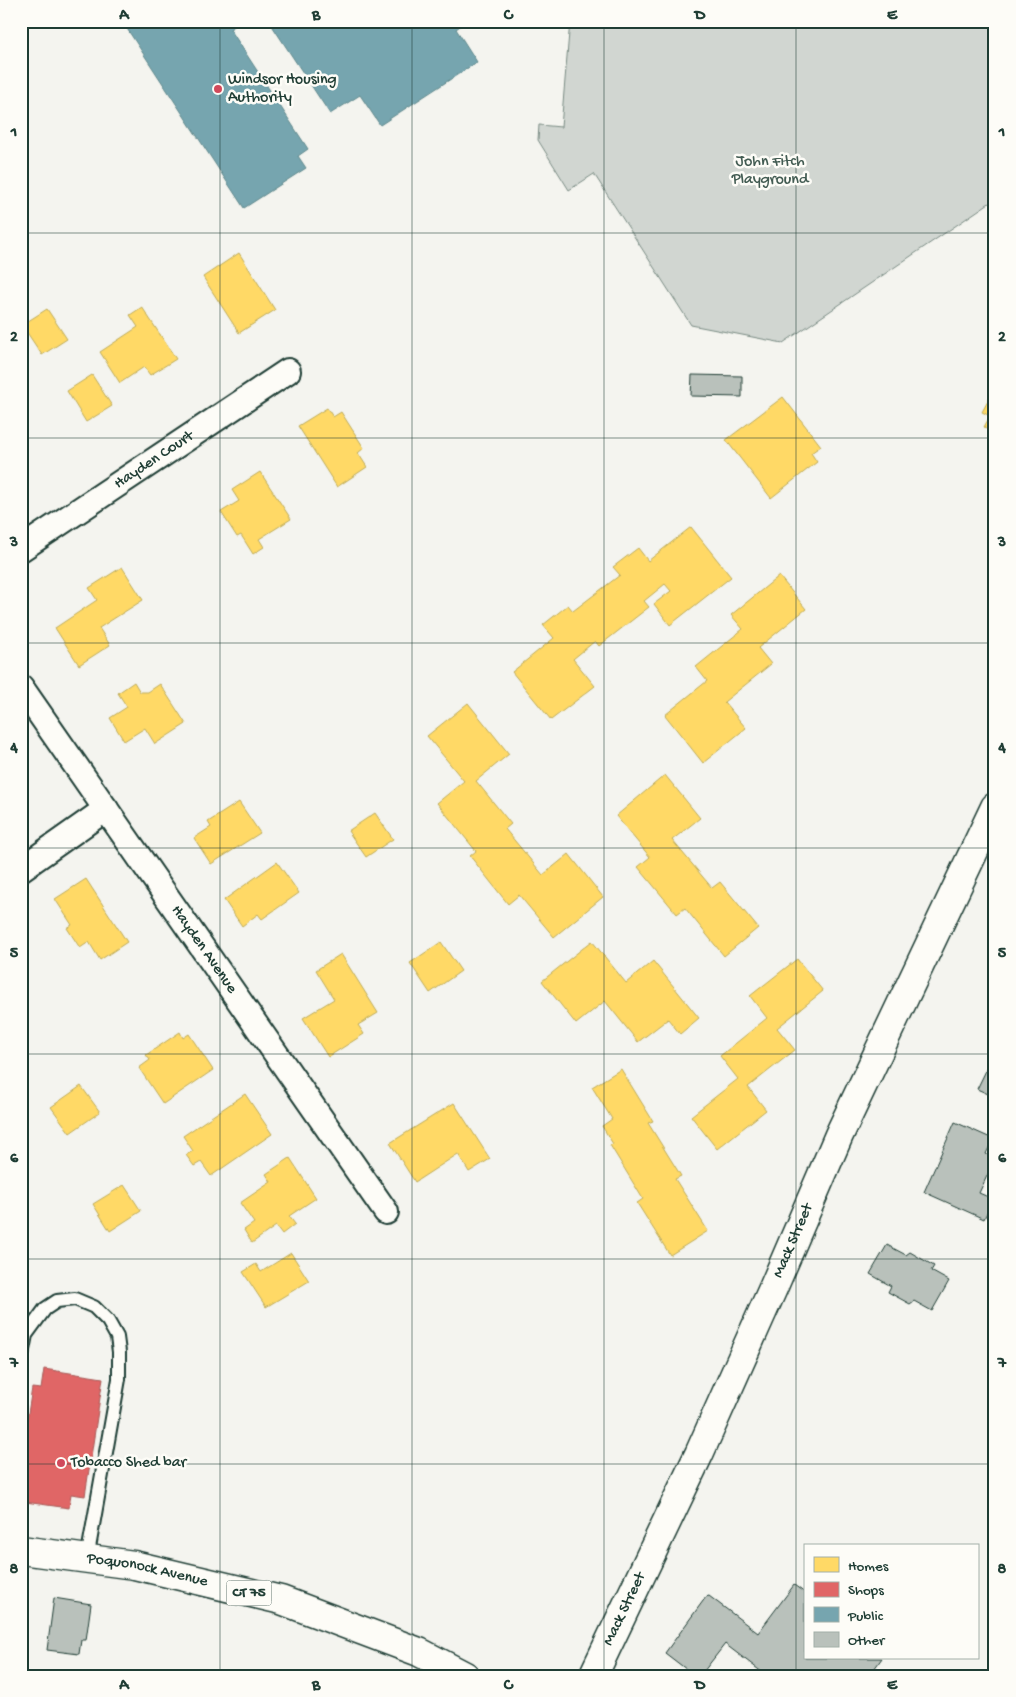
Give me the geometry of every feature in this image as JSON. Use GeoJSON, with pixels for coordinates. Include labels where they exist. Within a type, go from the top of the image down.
{"type":"FeatureCollection","features":[{"type":"Feature","properties":{"kind":"street","name":"Hayden Court"},"geometry":{"type":"LineString","coordinates":[[21,549],[288,371]]}},
{"type":"Feature","properties":{"kind":"street","name":"Hayden Avenue"},"geometry":{"type":"LineString","coordinates":[[21,687],[386,1212]]}},
{"type":"Feature","properties":{"kind":"street","name":"Mack Street"},"geometry":{"type":"LineString","coordinates":[[593,1676],[699,1454],[839,1135],[995,807]]}},
{"type":"Feature","properties":{"kind":"street"},"geometry":{"type":"LineString","coordinates":[[21,869],[106,809]]}},
{"type":"Feature","properties":{"kind":"street","name":"Poquonock Avenue"},"geometry":{"type":"LineString","coordinates":[[21,1550],[134,1565],[281,1600],[419,1652],[466,1676]]}},
{"type":"Feature","properties":{"kind":"lane"},"geometry":{"type":"LineString","coordinates":[[21,1360],[26,1335],[45,1309],[57,1301],[75,1298],[94,1307],[108,1321],[116,1337],[119,1352],[119,1379],[87,1559]]}},
{"type":"Feature","properties":{"kind":"green space","name":"John Fitch Playground"},"geometry":{"type":"Polygon","coordinates":[[[570,21],[995,21],[995,199],[783,343],[691,325],[594,174],[569,190],[538,140],[539,125],[561,127],[570,21]]]}},
{"type":"Feature","properties":{"kind":"building: Homes"},"geometry":{"type":"Polygon","coordinates":[[[239,253],[275,310],[239,333],[203,277],[239,253]]]}},
{"type":"Feature","properties":{"kind":"building: Homes"},"geometry":{"type":"Polygon","coordinates":[[[142,307],[176,359],[150,375],[144,367],[120,383],[100,352],[138,327],[130,315],[142,307]]]}},
{"type":"Feature","properties":{"kind":"building: Homes"},"geometry":{"type":"Polygon","coordinates":[[[47,309],[67,339],[42,355],[22,325],[47,309]]]}},
{"type":"Feature","properties":{"kind":"building: Homes"},"geometry":{"type":"Polygon","coordinates":[[[92,375],[112,406],[86,422],[67,391],[92,375]]]}},
{"type":"Feature","properties":{"kind":"building: Homes"},"geometry":{"type":"Polygon","coordinates":[[[783,397],[821,446],[811,453],[817,462],[771,498],[726,440],[783,397]]]}},
{"type":"Feature","properties":{"kind":"building: Homes"},"geometry":{"type":"Polygon","coordinates":[[[989,399],[994,402],[995,400],[995,433],[984,427],[990,416],[982,412],[989,399]]]}},
{"type":"Feature","properties":{"kind":"building: Homes"},"geometry":{"type":"Polygon","coordinates":[[[327,408],[333,417],[341,412],[364,448],[358,453],[367,467],[337,487],[298,426],[327,408]]]}},
{"type":"Feature","properties":{"kind":"building: Homes"},"geometry":{"type":"Polygon","coordinates":[[[260,472],[291,519],[259,539],[264,547],[253,554],[241,535],[237,537],[221,512],[239,501],[232,490],[260,472]]]}},
{"type":"Feature","properties":{"kind":"building: Homes"},"geometry":{"type":"Polygon","coordinates":[[[691,527],[731,577],[670,625],[654,604],[671,591],[665,584],[644,601],[649,607],[599,646],[595,641],[573,659],[595,686],[551,720],[512,672],[554,638],[543,625],[568,605],[573,611],[620,575],[613,567],[638,548],[648,561],[691,527]]]}},
{"type":"Feature","properties":{"kind":"building: Homes"},"geometry":{"type":"Polygon","coordinates":[[[122,567],[143,600],[99,628],[110,645],[79,665],[55,628],[97,600],[89,588],[122,567]]]}},
{"type":"Feature","properties":{"kind":"building: Homes"},"geometry":{"type":"Polygon","coordinates":[[[779,576],[806,609],[758,648],[771,664],[724,702],[746,728],[703,763],[665,715],[707,681],[696,667],[743,629],[731,615],[779,576]]]}},
{"type":"Feature","properties":{"kind":"building: Homes"},"geometry":{"type":"Polygon","coordinates":[[[134,682],[140,692],[148,692],[160,684],[186,724],[155,744],[145,728],[124,741],[110,718],[127,707],[118,693],[134,682]]]}},
{"type":"Feature","properties":{"kind":"building: Homes"},"geometry":{"type":"Polygon","coordinates":[[[468,703],[509,754],[476,781],[511,824],[505,829],[543,875],[569,854],[603,897],[554,937],[519,895],[508,904],[470,856],[476,851],[437,803],[464,781],[427,736],[468,703]]]}},
{"type":"Feature","properties":{"kind":"building: Homes"},"geometry":{"type":"Polygon","coordinates":[[[665,775],[700,818],[672,840],[712,888],[720,882],[758,928],[724,956],[685,908],[677,914],[638,867],[650,857],[616,816],[665,775]]]}},
{"type":"Feature","properties":{"kind":"building: Homes"},"geometry":{"type":"Polygon","coordinates":[[[239,802],[260,833],[211,864],[194,838],[211,827],[208,822],[239,802]]]}},
{"type":"Feature","properties":{"kind":"building: Homes"},"geometry":{"type":"Polygon","coordinates":[[[375,813],[393,839],[366,857],[348,831],[375,813]]]}},
{"type":"Feature","properties":{"kind":"building: Homes"},"geometry":{"type":"Polygon","coordinates":[[[277,862],[299,893],[262,919],[258,914],[242,926],[224,900],[277,862]]]}},
{"type":"Feature","properties":{"kind":"building: Homes"},"geometry":{"type":"Polygon","coordinates":[[[86,879],[127,942],[100,960],[89,942],[80,948],[67,928],[72,925],[55,899],[86,879]]]}},
{"type":"Feature","properties":{"kind":"building: Homes"},"geometry":{"type":"Polygon","coordinates":[[[592,941],[626,983],[653,961],[699,1018],[680,1034],[668,1019],[638,1042],[605,1001],[576,1024],[542,981],[592,941]]]}},
{"type":"Feature","properties":{"kind":"building: Homes"},"geometry":{"type":"Polygon","coordinates":[[[441,942],[461,971],[430,993],[410,963],[441,942]]]}},
{"type":"Feature","properties":{"kind":"building: Homes"},"geometry":{"type":"Polygon","coordinates":[[[341,954],[378,1013],[358,1025],[364,1034],[328,1057],[303,1018],[334,999],[316,970],[341,954]]]}},
{"type":"Feature","properties":{"kind":"building: Homes"},"geometry":{"type":"Polygon","coordinates":[[[797,959],[823,991],[777,1028],[795,1050],[748,1087],[766,1110],[717,1149],[691,1116],[738,1079],[720,1056],[767,1018],[750,996],[797,959]]]}},
{"type":"Feature","properties":{"kind":"building: Homes"},"geometry":{"type":"Polygon","coordinates":[[[180,1032],[183,1038],[189,1034],[213,1070],[163,1104],[139,1068],[150,1060],[146,1055],[180,1032]]]}},
{"type":"Feature","properties":{"kind":"building: Homes"},"geometry":{"type":"Polygon","coordinates":[[[621,1069],[653,1121],[648,1123],[681,1176],[675,1179],[708,1231],[670,1255],[637,1203],[643,1199],[610,1145],[613,1144],[602,1126],[612,1119],[592,1087],[621,1069]]]}},
{"type":"Feature","properties":{"kind":"building: Homes"},"geometry":{"type":"Polygon","coordinates":[[[81,1086],[100,1112],[70,1133],[51,1107],[81,1086]]]}},
{"type":"Feature","properties":{"kind":"building: Homes"},"geometry":{"type":"Polygon","coordinates":[[[245,1094],[272,1134],[211,1176],[201,1162],[194,1166],[186,1155],[193,1151],[183,1136],[245,1094]]]}},
{"type":"Feature","properties":{"kind":"building: Homes"},"geometry":{"type":"Polygon","coordinates":[[[454,1103],[490,1159],[469,1172],[458,1154],[415,1182],[390,1143],[454,1103]]]}},
{"type":"Feature","properties":{"kind":"building: Homes"},"geometry":{"type":"Polygon","coordinates":[[[290,1158],[316,1198],[289,1216],[295,1224],[282,1234],[276,1226],[252,1243],[244,1230],[254,1223],[240,1203],[271,1182],[266,1174],[290,1158]]]}},
{"type":"Feature","properties":{"kind":"building: Homes"},"geometry":{"type":"Polygon","coordinates":[[[124,1185],[141,1211],[110,1231],[93,1204],[124,1185]]]}},
{"type":"Feature","properties":{"kind":"building: Homes"},"geometry":{"type":"Polygon","coordinates":[[[291,1253],[309,1281],[266,1307],[243,1272],[256,1264],[261,1272],[291,1253]]]}},
{"type":"Feature","properties":{"kind":"building: Shops"},"geometry":{"type":"Polygon","coordinates":[[[44,1369],[103,1378],[85,1496],[71,1494],[69,1508],[25,1502],[27,1488],[21,1487],[21,1458],[32,1388],[41,1389],[44,1369]]]}},
{"type":"Feature","properties":{"kind":"building: Public","name":"Windsor Housing Authority"},"geometry":{"type":"Polygon","coordinates":[[[122,21],[242,21],[230,29],[308,149],[298,156],[306,168],[244,208],[122,21]]]}},
{"type":"Feature","properties":{"kind":"building: Public","name":"Windsor Housing Authority"},"geometry":{"type":"Polygon","coordinates":[[[269,21],[467,21],[456,29],[477,62],[380,125],[360,95],[330,114],[269,21]]]}},
{"type":"Feature","properties":{"kind":"building: Other"},"geometry":{"type":"Polygon","coordinates":[[[692,375],[742,376],[742,397],[691,396],[692,375]]]}},
{"type":"Feature","properties":{"kind":"building: Other"},"geometry":{"type":"Polygon","coordinates":[[[995,1052],[995,1097],[977,1089],[995,1052]]]}},
{"type":"Feature","properties":{"kind":"building: Other"},"geometry":{"type":"Polygon","coordinates":[[[955,1122],[993,1139],[986,1154],[995,1159],[979,1193],[993,1199],[984,1219],[924,1192],[955,1122]]]}},
{"type":"Feature","properties":{"kind":"building: Other"},"geometry":{"type":"Polygon","coordinates":[[[887,1245],[906,1255],[910,1252],[934,1266],[931,1271],[949,1281],[932,1311],[914,1301],[910,1304],[888,1292],[891,1286],[870,1274],[887,1245]]]}},
{"type":"Feature","properties":{"kind":"building: Other"},"geometry":{"type":"Polygon","coordinates":[[[794,1585],[804,1592],[804,1660],[881,1660],[869,1676],[767,1676],[725,1644],[700,1676],[695,1676],[665,1653],[706,1597],[709,1596],[758,1633],[794,1585]]]}},
{"type":"Feature","properties":{"kind":"building: Other"},"geometry":{"type":"Polygon","coordinates":[[[54,1598],[91,1604],[86,1640],[81,1640],[79,1654],[47,1650],[54,1598]]]}},
{"type":"Feature","properties":{"kind":"place","name":"Windsor Housing Authority"},"geometry":{"type":"Point","coordinates":[218,89]}},
{"type":"Feature","properties":{"kind":"place","name":"Tobacco Shed bar"},"geometry":{"type":"Point","coordinates":[61,1463]}}]}
